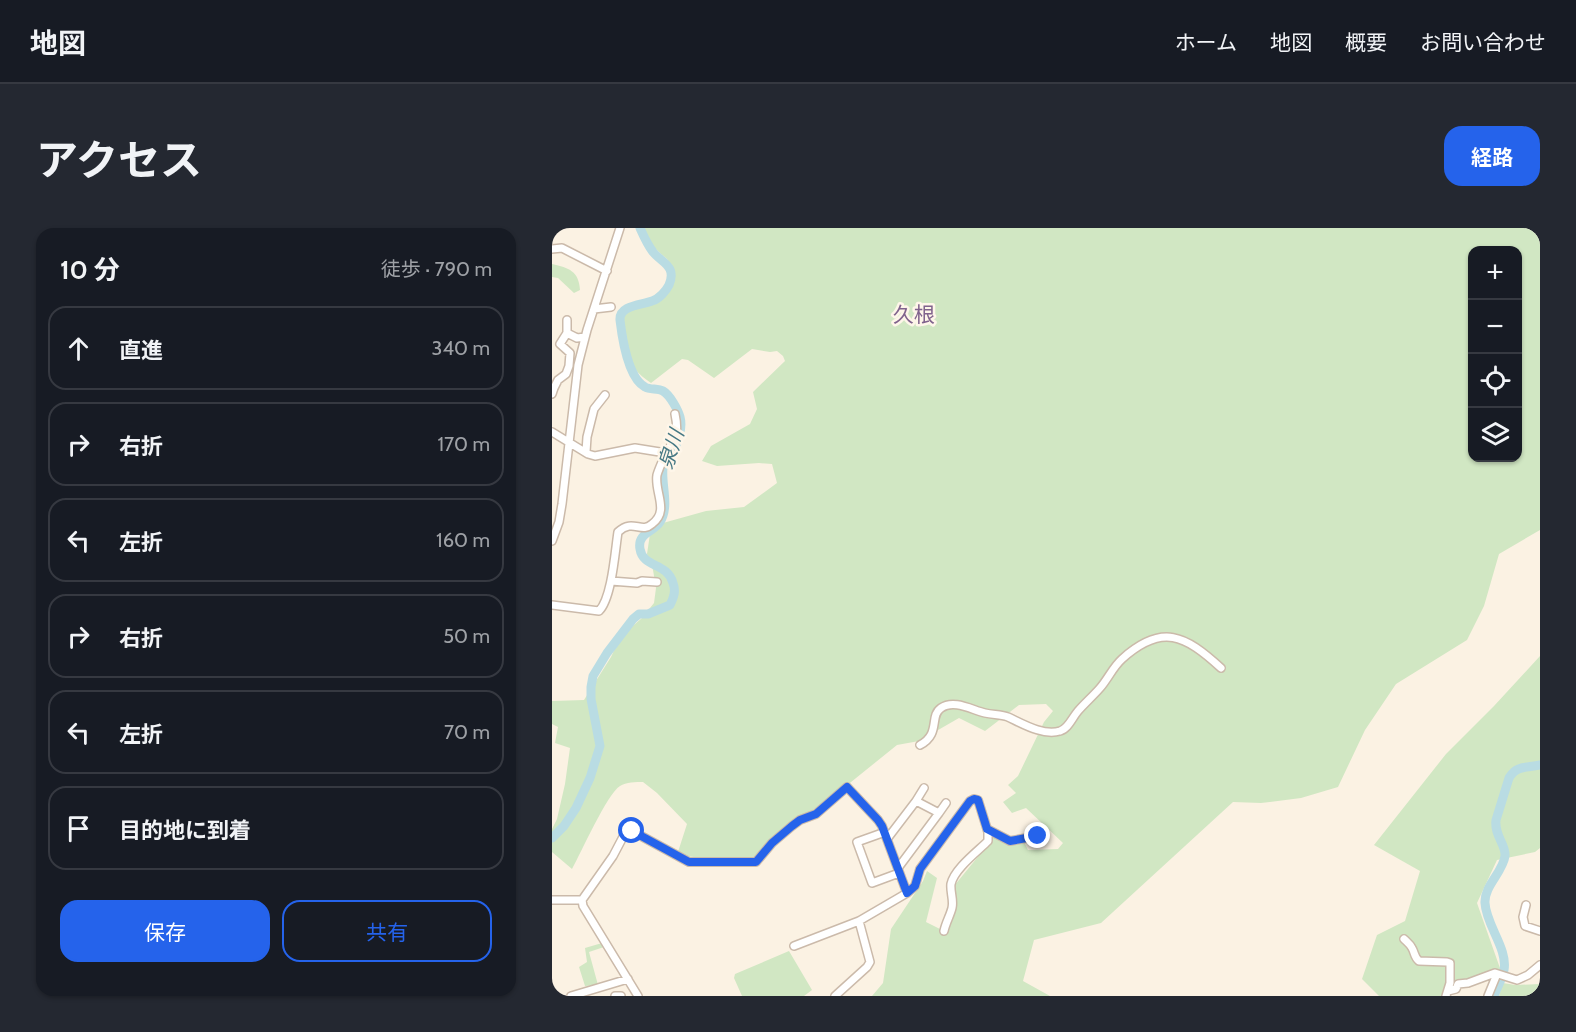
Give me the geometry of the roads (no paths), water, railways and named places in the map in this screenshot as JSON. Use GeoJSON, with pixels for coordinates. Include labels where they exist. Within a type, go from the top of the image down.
{"type":"FeatureCollection","features":[{"type":"Feature","properties":{"kind":"street"},"geometry":{"type":"LineString","coordinates":[[552,541],[562,504],[578,365],[620,228]]}},
{"type":"Feature","properties":{"kind":"street"},"geometry":{"type":"LineString","coordinates":[[552,249],[562,248],[607,271]]}},
{"type":"Feature","properties":{"kind":"street"},"geometry":{"type":"LineString","coordinates":[[594,309],[611,307]]}},
{"type":"Feature","properties":{"kind":"street"},"geometry":{"type":"LineString","coordinates":[[552,392],[558,380],[566,374],[569,366],[570,353],[560,345],[567,333],[567,320]]}},
{"type":"Feature","properties":{"kind":"street"},"geometry":{"type":"LineString","coordinates":[[567,333],[577,338],[585,337]]}},
{"type":"Feature","properties":{"kind":"street"},"geometry":{"type":"LineString","coordinates":[[586,452],[594,409],[605,395]]}},
{"type":"Feature","properties":{"kind":"street"},"geometry":{"type":"LineString","coordinates":[[552,605],[599,611],[603,607],[618,532],[624,526],[649,527],[661,511],[664,500],[657,480],[666,453],[676,438],[675,414]]}},
{"type":"Feature","properties":{"kind":"street"},"geometry":{"type":"LineString","coordinates":[[552,432],[595,456],[635,448],[666,453]]}},
{"type":"Feature","properties":{"kind":"street"},"geometry":{"type":"LineString","coordinates":[[610,580],[637,583],[657,582]]}},
{"type":"Feature","properties":{"kind":"street"},"geometry":{"type":"LineString","coordinates":[[920,745],[932,735],[937,712],[943,706],[951,705],[965,706],[987,714],[1005,716],[1045,731],[1061,731],[1100,689],[1120,660],[1146,641],[1156,638],[1180,639],[1221,668]]}},
{"type":"Feature","properties":{"kind":"street"},"geometry":{"type":"LineString","coordinates":[[638,996],[583,906],[582,900],[613,856],[623,837],[632,831],[689,862],[756,862],[772,843],[792,826],[816,814],[847,787],[878,820],[886,835],[907,893]]}},
{"type":"Feature","properties":{"kind":"street"},"geometry":{"type":"LineString","coordinates":[[924,788],[916,801],[886,835],[857,842],[872,883],[899,871],[946,803]]}},
{"type":"Feature","properties":{"kind":"street"},"geometry":{"type":"LineString","coordinates":[[794,946],[859,921],[907,893],[915,886],[920,869],[970,801],[974,799],[978,800],[987,829],[988,841],[961,867],[952,880],[952,908],[944,931]]}},
{"type":"Feature","properties":{"kind":"street"},"geometry":{"type":"LineString","coordinates":[[916,801],[939,813]]}},
{"type":"Feature","properties":{"kind":"street"},"geometry":{"type":"LineString","coordinates":[[987,829],[1010,841],[1038,836]]}},
{"type":"Feature","properties":{"kind":"street"},"geometry":{"type":"LineString","coordinates":[[552,900],[582,900]]}},
{"type":"Feature","properties":{"kind":"street"},"geometry":{"type":"LineString","coordinates":[[1526,905],[1523,917],[1525,926],[1540,931]]}},
{"type":"Feature","properties":{"kind":"street"},"geometry":{"type":"LineString","coordinates":[[835,996],[870,962],[859,921]]}},
{"type":"Feature","properties":{"kind":"street"},"geometry":{"type":"LineString","coordinates":[[1404,939],[1410,944],[1419,961],[1450,963],[1447,994]]}},
{"type":"Feature","properties":{"kind":"street"},"geometry":{"type":"LineString","coordinates":[[1447,994],[1458,984],[1488,975],[1498,974],[1520,979],[1540,965]]}},
{"type":"Feature","properties":{"kind":"street"},"geometry":{"type":"LineString","coordinates":[[1488,996],[1498,974]]}},
{"type":"Feature","properties":{"kind":"street"},"geometry":{"type":"LineString","coordinates":[[571,996],[628,980]]}},
{"type":"Feature","properties":{"kind":"street"},"geometry":{"type":"LineString","coordinates":[[615,996],[621,996]]}},
{"type":"Feature","properties":{"kind":"waterway","name":"泉川"},"geometry":{"type":"LineString","coordinates":[[552,838],[564,826],[576,808],[590,778],[600,746],[591,699],[593,676],[633,619],[639,614],[648,614],[670,605],[674,594],[670,576],[646,559],[640,549],[643,536],[657,525],[663,516],[665,502],[663,468],[676,444],[681,426],[679,414],[668,396],[663,391],[647,388],[634,375],[624,346],[620,320],[623,311],[657,298],[666,290],[671,279],[670,269],[653,252],[640,228]]}},
{"type":"Feature","properties":{"kind":"waterway"},"geometry":{"type":"LineString","coordinates":[[1494,996],[1504,970],[1504,962],[1500,945],[1486,911],[1485,897],[1505,856],[1496,820],[1512,774],[1522,768],[1540,765]]}},
{"type":"Feature","properties":{"kind":"district","name":"久根"},"geometry":{"type":"Point","coordinates":[914,314]}}]}
